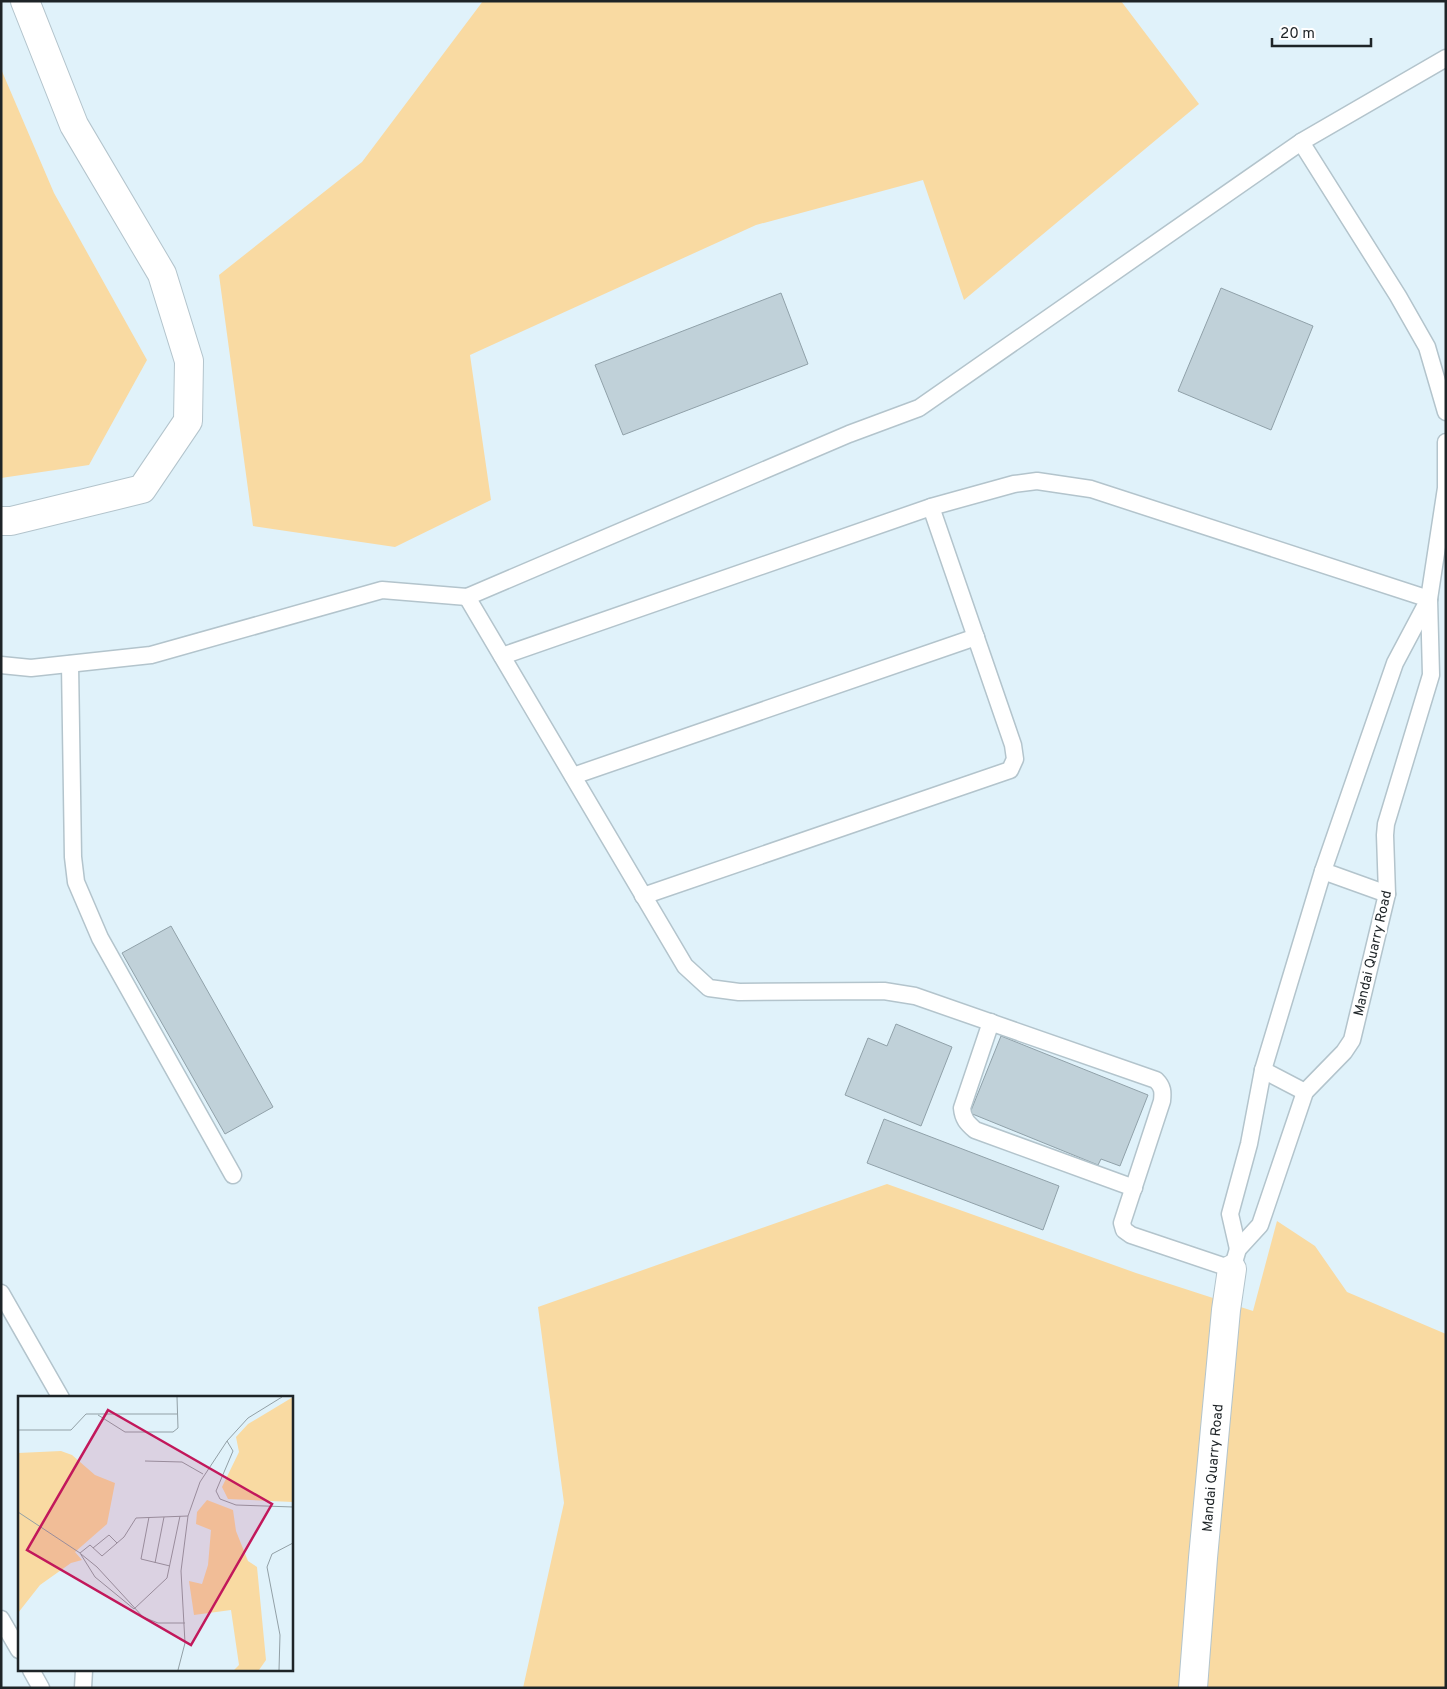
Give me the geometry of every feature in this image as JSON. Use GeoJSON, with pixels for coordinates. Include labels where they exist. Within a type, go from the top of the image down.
{"type":"FeatureCollection","features":[{"type":"Feature","properties":{"kind":"street"},"geometry":{"type":"LineString","coordinates":[[1,521],[11,521],[142,488],[188,421],[189,361],[162,274],[74,125],[25,1]]}},
{"type":"Feature","properties":{"kind":"street","name":"Mandai Quarry Road"},"geometry":{"type":"LineString","coordinates":[[1193,1688],[1225,1320],[1235,1259]]}},
{"type":"Feature","properties":{"kind":"lane"},"geometry":{"type":"LineString","coordinates":[[1,665],[31,668],[151,655],[382,590],[467,597],[849,434],[919,408],[1301,142],[1446,58]]}},
{"type":"Feature","properties":{"kind":"lane"},"geometry":{"type":"LineString","coordinates":[[1301,142],[1398,296],[1427,347],[1446,412]]}},
{"type":"Feature","properties":{"kind":"lane"},"geometry":{"type":"LineString","coordinates":[[502,656],[931,507],[1014,484],[1037,481],[1091,489],[1428,599],[1446,488],[1446,442]]}},
{"type":"Feature","properties":{"kind":"lane"},"geometry":{"type":"LineString","coordinates":[[643,896],[1010,770],[1015,759],[1013,745],[931,507]]}},
{"type":"Feature","properties":{"kind":"lane"},"geometry":{"type":"LineString","coordinates":[[467,597],[685,966],[709,988],[739,992],[896,992],[915,996],[1156,1080],[1161,1085],[1163,1092],[1162,1101],[1122,1223],[1124,1230],[1131,1235],[1235,1259]]}},
{"type":"Feature","properties":{"kind":"lane","name":"Mandai Quarry Road"},"geometry":{"type":"LineString","coordinates":[[1235,1259],[1230,1214],[1249,1144],[1263,1070],[1323,871],[1395,663],[1428,599]]}},
{"type":"Feature","properties":{"kind":"lane","name":"Mandai Quarry Road"},"geometry":{"type":"LineString","coordinates":[[1235,1259],[1260,1225],[1305,1092],[1344,1052],[1352,1040],[1387,894],[1386,824],[1431,675],[1428,599]]}},
{"type":"Feature","properties":{"kind":"lane"},"geometry":{"type":"LineString","coordinates":[[573,776],[976,636]]}},
{"type":"Feature","properties":{"kind":"lane"},"geometry":{"type":"LineString","coordinates":[[70,664],[73,857],[76,882],[100,938],[233,1175]]}},
{"type":"Feature","properties":{"kind":"lane"},"geometry":{"type":"LineString","coordinates":[[1323,871],[1387,894]]}},
{"type":"Feature","properties":{"kind":"lane"},"geometry":{"type":"LineString","coordinates":[[991,1022],[962,1108],[963,1116],[967,1123],[975,1130],[1134,1188]]}},
{"type":"Feature","properties":{"kind":"lane"},"geometry":{"type":"LineString","coordinates":[[1263,1070],[1305,1092]]}},
{"type":"Feature","properties":{"kind":"lane"},"geometry":{"type":"LineString","coordinates":[[1,1293],[60,1396]]}},
{"type":"Feature","properties":{"kind":"lane"},"geometry":{"type":"LineString","coordinates":[[1,1619],[18,1648]]}},
{"type":"Feature","properties":{"kind":"lane"},"geometry":{"type":"LineString","coordinates":[[31,1672],[41,1688]]}},
{"type":"Feature","properties":{"kind":"lane"},"geometry":{"type":"LineString","coordinates":[[83,1688],[84,1672]]}},
{"type":"Feature","properties":{"kind":"shaded area"},"geometry":{"type":"Polygon","coordinates":[[[483,1],[1121,1],[1199,104],[964,300],[923,180],[756,225],[470,355],[491,500],[395,547],[253,526],[219,275],[362,162],[483,1]]]}},
{"type":"Feature","properties":{"kind":"shaded area"},"geometry":{"type":"Polygon","coordinates":[[[1,69],[54,193],[147,360],[89,465],[1,478],[1,69]]]}},
{"type":"Feature","properties":{"kind":"shaded area"},"geometry":{"type":"Polygon","coordinates":[[[887,1184],[1136,1273],[1253,1311],[1277,1221],[1315,1246],[1347,1292],[1446,1334],[1446,1688],[523,1688],[564,1503],[538,1307],[887,1184]]]}},
{"type":"Feature","properties":{"kind":"building"},"geometry":{"type":"Polygon","coordinates":[[[1221,288],[1313,326],[1271,430],[1178,391],[1221,288]]]}},
{"type":"Feature","properties":{"kind":"building"},"geometry":{"type":"Polygon","coordinates":[[[781,293],[808,364],[623,435],[595,365],[781,293]]]}},
{"type":"Feature","properties":{"kind":"building"},"geometry":{"type":"Polygon","coordinates":[[[171,926],[273,1107],[225,1134],[122,953],[171,926]]]}},
{"type":"Feature","properties":{"kind":"building"},"geometry":{"type":"Polygon","coordinates":[[[896,1024],[952,1047],[921,1126],[845,1095],[868,1038],[887,1046],[896,1024]]]}},
{"type":"Feature","properties":{"kind":"building"},"geometry":{"type":"Polygon","coordinates":[[[1001,1036],[1148,1095],[1120,1166],[1101,1159],[1098,1165],[970,1113],[1001,1036]]]}},
{"type":"Feature","properties":{"kind":"building"},"geometry":{"type":"Polygon","coordinates":[[[884,1119],[1059,1186],[1043,1230],[867,1163],[884,1119]]]}}]}
